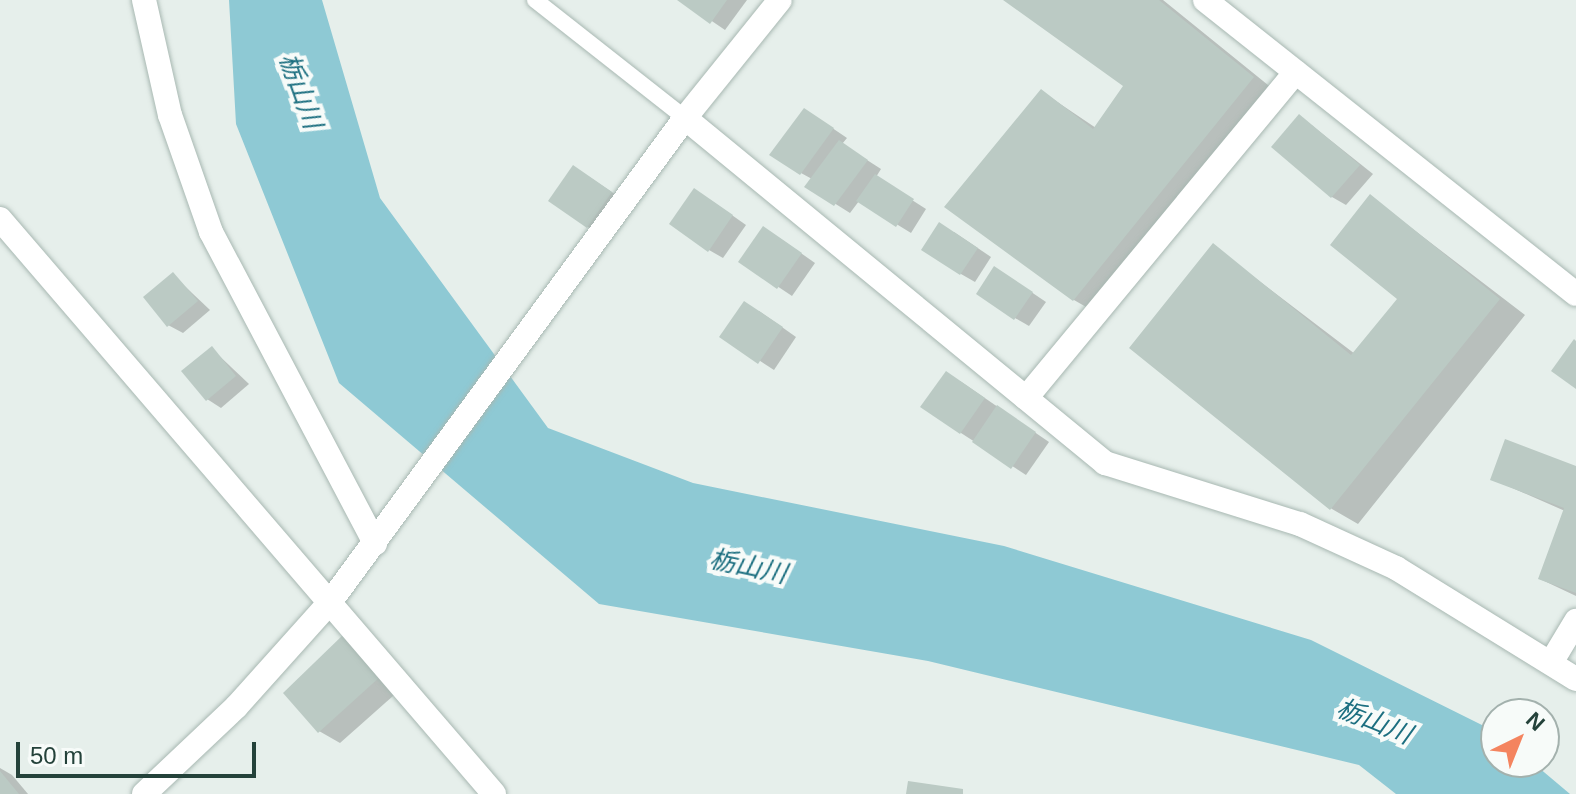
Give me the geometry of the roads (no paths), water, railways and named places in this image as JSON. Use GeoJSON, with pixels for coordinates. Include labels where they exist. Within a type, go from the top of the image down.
{"type":"FeatureCollection","features":[{"type":"Feature","properties":{"kind":"street"},"geometry":{"type":"LineString","coordinates":[[144,0],[170,115],[211,232],[375,543]]}},
{"type":"Feature","properties":{"kind":"street"},"geometry":{"type":"LineString","coordinates":[[144,794],[236,707],[331,601],[685,118],[780,0]]}},
{"type":"Feature","properties":{"kind":"street"},"geometry":{"type":"LineString","coordinates":[[1205,0],[1576,294]]}},
{"type":"Feature","properties":{"kind":"street"},"geometry":{"type":"LineString","coordinates":[[1026,398],[1296,72]]}},
{"type":"Feature","properties":{"kind":"street"},"geometry":{"type":"LineString","coordinates":[[685,118],[1105,463],[1300,524],[1396,568],[1552,661],[1576,679]]}},
{"type":"Feature","properties":{"kind":"street"},"geometry":{"type":"LineString","coordinates":[[0,219],[494,794]]}},
{"type":"Feature","properties":{"kind":"street"},"geometry":{"type":"LineString","coordinates":[[1552,661],[1576,621]]}},
{"type":"Feature","properties":{"kind":"lane"},"geometry":{"type":"LineString","coordinates":[[535,0],[685,118]]}},
{"type":"Feature","properties":{"kind":"water","name":"栃山川"},"geometry":{"type":"Polygon","coordinates":[[[229,0],[322,0],[380,198],[548,428],[693,483],[1004,546],[1311,640],[1480,724],[1480,778],[1551,778],[1570,794],[1396,794],[1359,765],[928,661],[599,604],[339,383],[236,124],[229,0]]]}}]}
